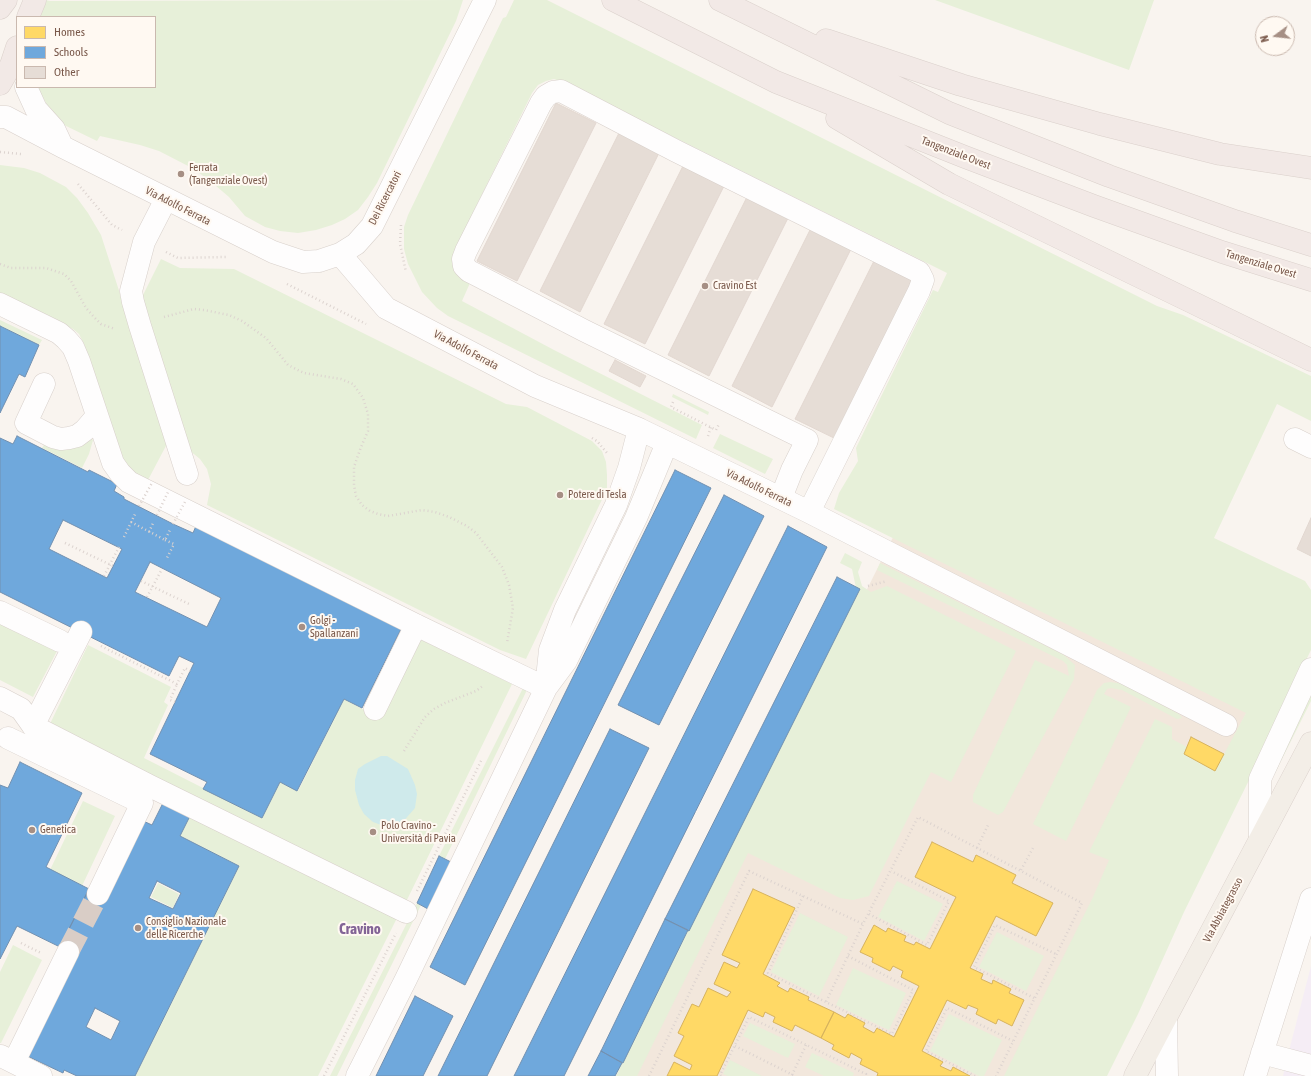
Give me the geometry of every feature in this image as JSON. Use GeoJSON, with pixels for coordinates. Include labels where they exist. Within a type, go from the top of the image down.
{"type":"FeatureCollection","features":[{"type":"Feature","properties":{"kind":"highway"},"geometry":{"type":"LineString","coordinates":[[0,8],[6,0]]}},
{"type":"Feature","properties":{"kind":"highway"},"geometry":{"type":"LineString","coordinates":[[28,16],[35,0]]}},
{"type":"Feature","properties":{"kind":"highway","name":"Tangenziale Ovest"},"geometry":{"type":"LineString","coordinates":[[613,0],[776,82],[965,157],[1094,206],[1222,252],[1311,280]]}},
{"type":"Feature","properties":{"kind":"highway"},"geometry":{"type":"LineString","coordinates":[[720,0],[949,113],[1109,176],[1235,221],[1311,245]]}},
{"type":"Feature","properties":{"kind":"highway"},"geometry":{"type":"LineString","coordinates":[[746,13],[961,85],[1100,124],[1220,154],[1311,168]]}},
{"type":"Feature","properties":{"kind":"highway"},"geometry":{"type":"LineString","coordinates":[[0,84],[11,65],[16,50]]}},
{"type":"Feature","properties":{"kind":"highway"},"geometry":{"type":"LineString","coordinates":[[776,82],[949,184],[1311,360]]}},
{"type":"Feature","properties":{"kind":"main road","name":"Via Abbiategrasso"},"geometry":{"type":"LineString","coordinates":[[1135,1076],[1311,743]]}},
{"type":"Feature","properties":{"kind":"street","name":"Dei Ricercatori"},"geometry":{"type":"LineString","coordinates":[[340,254],[356,244],[372,226],[484,2]]}},
{"type":"Feature","properties":{"kind":"street"},"geometry":{"type":"LineString","coordinates":[[26,88],[36,109],[54,129],[63,147]]}},
{"type":"Feature","properties":{"kind":"street"},"geometry":{"type":"LineString","coordinates":[[809,512],[919,291],[923,280],[919,272],[676,151],[560,91],[553,92],[546,96],[541,103],[466,251],[463,259],[464,266],[469,271],[591,334],[837,455]]}},
{"type":"Feature","properties":{"kind":"street","name":"Via Adolfo Ferrata"},"geometry":{"type":"LineString","coordinates":[[0,117],[6,117],[273,252],[303,262],[319,262],[340,254],[386,308],[535,386],[668,443],[781,498],[1226,725]]}},
{"type":"Feature","properties":{"kind":"street"},"geometry":{"type":"LineString","coordinates":[[166,199],[144,242],[131,291],[132,302],[187,474]]}},
{"type":"Feature","properties":{"kind":"street"},"geometry":{"type":"LineString","coordinates":[[0,304],[58,333],[73,346],[113,463],[128,482],[546,688]]}},
{"type":"Feature","properties":{"kind":"street"},"geometry":{"type":"LineString","coordinates":[[44,384],[26,423],[60,439],[77,436],[97,416]]}},
{"type":"Feature","properties":{"kind":"street"},"geometry":{"type":"LineString","coordinates":[[546,688],[550,650],[565,610],[616,505],[639,430]]}},
{"type":"Feature","properties":{"kind":"street"},"geometry":{"type":"LineString","coordinates":[[781,498],[792,470],[807,440]]}},
{"type":"Feature","properties":{"kind":"street"},"geometry":{"type":"LineString","coordinates":[[357,1076],[406,979],[546,688],[566,662],[637,515],[668,443]]}},
{"type":"Feature","properties":{"kind":"street"},"geometry":{"type":"LineString","coordinates":[[0,612],[60,641]]}},
{"type":"Feature","properties":{"kind":"street"},"geometry":{"type":"LineString","coordinates":[[375,709],[416,625]]}},
{"type":"Feature","properties":{"kind":"street"},"geometry":{"type":"LineString","coordinates":[[33,726],[81,632]]}},
{"type":"Feature","properties":{"kind":"street"},"geometry":{"type":"LineString","coordinates":[[1260,839],[1260,779],[1311,669]]}},
{"type":"Feature","properties":{"kind":"street"},"geometry":{"type":"LineString","coordinates":[[0,698],[21,709],[33,726],[150,786],[406,912]]}},
{"type":"Feature","properties":{"kind":"street"},"geometry":{"type":"LineString","coordinates":[[21,709],[4,745],[142,803],[98,894]]}},
{"type":"Feature","properties":{"kind":"street"},"geometry":{"type":"LineString","coordinates":[[1255,1076],[1311,899]]}},
{"type":"Feature","properties":{"kind":"street"},"geometry":{"type":"LineString","coordinates":[[42,1076],[7,1059],[68,952]]}},
{"type":"Feature","properties":{"kind":"street"},"geometry":{"type":"LineString","coordinates":[[1166,1018],[1167,1076]]}},
{"type":"Feature","properties":{"kind":"street"},"geometry":{"type":"LineString","coordinates":[[1262,1053],[1311,1066]]}},
{"type":"Feature","properties":{"kind":"path"},"geometry":{"type":"LineString","coordinates":[[0,152],[21,154],[28,157]]}},
{"type":"Feature","properties":{"kind":"path"},"geometry":{"type":"LineString","coordinates":[[78,183],[112,225],[144,242],[178,258],[215,257],[233,259]]}},
{"type":"Feature","properties":{"kind":"path"},"geometry":{"type":"LineString","coordinates":[[0,264],[11,268],[46,268],[64,274],[71,281],[86,308],[101,324],[112,329],[125,330],[183,311],[194,309],[229,315],[242,321],[266,338],[288,365],[304,373],[341,379],[353,384],[363,398],[368,414],[368,432],[354,467],[354,485],[356,496],[362,505],[370,511],[388,516],[422,510],[435,512],[467,526],[484,542],[502,567],[512,596],[513,608],[509,637],[504,651],[490,679],[476,691],[445,703],[430,713],[404,751]]}},
{"type":"Feature","properties":{"kind":"path"},"geometry":{"type":"LineString","coordinates":[[287,284],[368,325]]}},
{"type":"Feature","properties":{"kind":"path"},"geometry":{"type":"LineString","coordinates":[[680,405],[673,402],[671,407],[716,430],[719,424],[712,421]]}},
{"type":"Feature","properties":{"kind":"path"},"geometry":{"type":"LineString","coordinates":[[591,438],[597,441],[610,458]]}},
{"type":"Feature","properties":{"kind":"path"},"geometry":{"type":"LineString","coordinates":[[139,506],[152,483]]}},
{"type":"Feature","properties":{"kind":"path"},"geometry":{"type":"LineString","coordinates":[[156,515],[168,492]]}},
{"type":"Feature","properties":{"kind":"path"},"geometry":{"type":"LineString","coordinates":[[165,540],[186,500]]}},
{"type":"Feature","properties":{"kind":"path"},"geometry":{"type":"LineString","coordinates":[[124,536],[131,522],[174,544],[167,558]]}},
{"type":"Feature","properties":{"kind":"path"},"geometry":{"type":"LineString","coordinates":[[66,543],[112,565]]}},
{"type":"Feature","properties":{"kind":"path"},"geometry":{"type":"LineString","coordinates":[[104,576],[112,565],[119,547]]}},
{"type":"Feature","properties":{"kind":"path"},"geometry":{"type":"LineString","coordinates":[[147,598],[162,568]]}},
{"type":"Feature","properties":{"kind":"path"},"geometry":{"type":"LineString","coordinates":[[141,580],[188,604]]}},
{"type":"Feature","properties":{"kind":"path"},"geometry":{"type":"LineString","coordinates":[[175,702],[170,700],[177,684]]}},
{"type":"Feature","properties":{"kind":"path"},"geometry":{"type":"LineString","coordinates":[[324,1076],[482,759]]}},
{"type":"Feature","properties":{"kind":"path"},"geometry":{"type":"LineString","coordinates":[[826,1002],[863,924],[918,817],[1082,903],[996,1076]]}},
{"type":"Feature","properties":{"kind":"path"},"geometry":{"type":"LineString","coordinates":[[977,848],[988,825]]}},
{"type":"Feature","properties":{"kind":"path"},"geometry":{"type":"LineString","coordinates":[[1021,870],[1033,848]]}},
{"type":"Feature","properties":{"kind":"path"},"geometry":{"type":"LineString","coordinates":[[649,1076],[749,871],[863,924]]}},
{"type":"Feature","properties":{"kind":"path"},"geometry":{"type":"LineString","coordinates":[[868,914],[927,945],[949,901],[891,871]]}},
{"type":"Feature","properties":{"kind":"path"},"geometry":{"type":"LineString","coordinates":[[803,896],[768,974],[892,1034],[913,990],[848,956]]}},
{"type":"Feature","properties":{"kind":"path"},"geometry":{"type":"LineString","coordinates":[[1034,998],[974,967],[995,925],[1056,954]]}},
{"type":"Feature","properties":{"kind":"path"},"geometry":{"type":"LineString","coordinates":[[974,1076],[926,1051],[947,1008],[1013,1041]]}},
{"type":"Feature","properties":{"kind":"path"},"geometry":{"type":"LineString","coordinates":[[722,1076],[720,1076],[749,1017],[866,1074],[865,1076]]}},
{"type":"Feature","properties":{"kind":"path"},"geometry":{"type":"LineString","coordinates":[[735,1046],[793,1076],[806,1045]]}},
{"type":"Feature","properties":{"kind":"shaded area"},"geometry":{"type":"Polygon","coordinates":[[[900,523],[1254,698],[1061,1076],[625,1076],[900,523]]]}},
{"type":"Feature","properties":{"kind":"shaded area"},"geometry":{"type":"Polygon","coordinates":[[[1311,966],[1311,1076],[1283,1076],[1291,1043],[1311,966]]]}},
{"type":"Feature","properties":{"kind":"green space"},"geometry":{"type":"Polygon","coordinates":[[[45,0],[463,0],[456,21],[377,183],[368,197],[358,210],[345,219],[316,230],[298,233],[280,231],[265,227],[245,216],[229,197],[209,180],[192,168],[159,151],[100,136],[97,141],[62,124],[49,108],[38,88],[156,88],[156,16],[37,16],[45,0]]]}},
{"type":"Feature","properties":{"kind":"green space"},"geometry":{"type":"Polygon","coordinates":[[[514,0],[547,0],[1157,306],[1183,315],[1311,376],[1311,421],[1277,404],[1214,538],[1305,581],[1311,590],[1311,650],[1184,912],[1138,1014],[1107,1076],[1004,1076],[1093,897],[1109,860],[1089,852],[1155,719],[1172,727],[1172,739],[1187,747],[1184,754],[1215,771],[1246,713],[834,509],[839,493],[858,461],[856,448],[933,290],[938,292],[947,273],[567,84],[554,79],[538,85],[532,93],[458,243],[470,283],[462,301],[554,350],[702,425],[696,439],[448,316],[437,308],[422,292],[408,264],[404,249],[404,227],[408,215],[503,18],[506,17],[514,0]]]}},
{"type":"Feature","properties":{"kind":"green space"},"geometry":{"type":"Polygon","coordinates":[[[935,0],[1154,0],[1129,70],[935,0]]]}},
{"type":"Feature","properties":{"kind":"green space"},"geometry":{"type":"Polygon","coordinates":[[[0,165],[24,168],[40,173],[66,187],[77,198],[88,213],[101,235],[168,442],[148,480],[126,468],[110,429],[84,344],[79,334],[73,329],[0,293],[0,165]]]}},
{"type":"Feature","properties":{"kind":"green space"},"geometry":{"type":"Polygon","coordinates":[[[161,259],[180,268],[234,269],[506,404],[527,407],[592,441],[602,451],[606,462],[607,489],[526,659],[500,650],[207,505],[211,484],[207,469],[200,459],[189,450],[141,299],[161,259]]]}},
{"type":"Feature","properties":{"kind":"green space"},"geometry":{"type":"Polygon","coordinates":[[[0,320],[42,340],[39,345],[0,326],[0,320]]]}},
{"type":"Feature","properties":{"kind":"green space"},"geometry":{"type":"Polygon","coordinates":[[[673,394],[709,412],[708,415],[672,397],[673,394]]]}},
{"type":"Feature","properties":{"kind":"green space"},"geometry":{"type":"Polygon","coordinates":[[[720,434],[773,459],[765,474],[713,448],[720,434]]]}},
{"type":"Feature","properties":{"kind":"green space"},"geometry":{"type":"Polygon","coordinates":[[[91,438],[93,440],[89,454],[82,468],[42,448],[44,445],[54,448],[91,438]]]}},
{"type":"Feature","properties":{"kind":"green space"},"geometry":{"type":"Polygon","coordinates":[[[845,553],[862,562],[858,572],[862,586],[871,592],[887,586],[1016,651],[951,782],[931,772],[869,896],[853,900],[840,898],[748,853],[637,1076],[616,1076],[856,588],[852,569],[840,563],[845,553]]]}},
{"type":"Feature","properties":{"kind":"green space"},"geometry":{"type":"Polygon","coordinates":[[[880,563],[1064,655],[1075,665],[1074,679],[1003,812],[998,815],[973,802],[973,795],[1035,660],[1069,676],[1067,665],[1063,661],[877,570],[880,563]]]}},
{"type":"Feature","properties":{"kind":"green space"},"geometry":{"type":"Polygon","coordinates":[[[0,624],[57,651],[33,697],[0,680],[0,624]]]}},
{"type":"Feature","properties":{"kind":"green space"},"geometry":{"type":"Polygon","coordinates":[[[422,640],[512,684],[405,904],[48,728],[88,645],[171,687],[164,702],[168,705],[144,758],[262,818],[280,782],[298,791],[344,699],[379,718],[419,641],[422,640]]]}},
{"type":"Feature","properties":{"kind":"green space"},"geometry":{"type":"Polygon","coordinates":[[[1110,682],[1124,684],[1179,714],[1182,718],[1177,719],[1122,690],[1111,688],[1107,689],[1104,694],[1131,707],[1066,841],[1033,824],[1097,690],[1104,683],[1110,682]]]}},
{"type":"Feature","properties":{"kind":"green space"},"geometry":{"type":"Polygon","coordinates":[[[1311,684],[1311,701],[1270,783],[1311,684]]]}},
{"type":"Feature","properties":{"kind":"green space"},"geometry":{"type":"Polygon","coordinates":[[[523,688],[527,689],[526,692],[445,859],[439,856],[523,688]]]}},
{"type":"Feature","properties":{"kind":"green space"},"geometry":{"type":"Polygon","coordinates":[[[83,801],[115,816],[82,886],[50,870],[83,801]]]}},
{"type":"Feature","properties":{"kind":"green space"},"geometry":{"type":"Polygon","coordinates":[[[190,816],[397,918],[318,1076],[135,1076],[239,866],[180,836],[190,816]]]}},
{"type":"Feature","properties":{"kind":"green space"},"geometry":{"type":"Polygon","coordinates":[[[897,881],[943,904],[924,941],[878,917],[897,881]]]}},
{"type":"Feature","properties":{"kind":"green space"},"geometry":{"type":"Polygon","coordinates":[[[158,883],[179,894],[173,908],[151,897],[158,883]]]}},
{"type":"Feature","properties":{"kind":"green space"},"geometry":{"type":"Polygon","coordinates":[[[417,903],[421,905],[337,1076],[330,1076],[417,903]]]}},
{"type":"Feature","properties":{"kind":"green space"},"geometry":{"type":"Polygon","coordinates":[[[800,913],[848,937],[819,996],[771,972],[800,913]]]}},
{"type":"Feature","properties":{"kind":"green space"},"geometry":{"type":"Polygon","coordinates":[[[997,932],[1044,956],[1026,991],[979,967],[997,932]]]}},
{"type":"Feature","properties":{"kind":"green space"},"geometry":{"type":"Polygon","coordinates":[[[13,945],[42,960],[0,1043],[0,972],[13,945]]]}},
{"type":"Feature","properties":{"kind":"green space"},"geometry":{"type":"Polygon","coordinates":[[[853,968],[906,993],[889,1030],[836,1005],[853,968]]]}},
{"type":"Feature","properties":{"kind":"green space"},"geometry":{"type":"Polygon","coordinates":[[[949,1014],[1002,1040],[984,1076],[979,1076],[930,1051],[949,1014]]]}},
{"type":"Feature","properties":{"kind":"green space"},"geometry":{"type":"Polygon","coordinates":[[[750,1023],[795,1044],[788,1058],[743,1036],[750,1023]]]}},
{"type":"Feature","properties":{"kind":"green space"},"geometry":{"type":"Polygon","coordinates":[[[812,1053],[854,1073],[853,1076],[824,1076],[805,1067],[812,1053]]]}},
{"type":"Feature","properties":{"kind":"green space"},"geometry":{"type":"Polygon","coordinates":[[[730,1060],[762,1076],[728,1076],[723,1074],[730,1060]]]}},
{"type":"Feature","properties":{"kind":"water"},"geometry":{"type":"Polygon","coordinates":[[[381,756],[387,756],[408,769],[415,785],[417,794],[415,808],[401,824],[384,826],[373,822],[364,814],[359,805],[355,790],[355,780],[358,769],[381,756]]]}},
{"type":"Feature","properties":{"kind":"building: Homes"},"geometry":{"type":"Polygon","coordinates":[[[1191,737],[1224,754],[1215,771],[1184,754],[1191,737]]]}},
{"type":"Feature","properties":{"kind":"building: Homes"},"geometry":{"type":"Polygon","coordinates":[[[932,842],[973,862],[976,855],[1016,875],[1012,883],[1053,903],[1036,936],[996,916],[970,968],[983,974],[981,979],[992,984],[993,980],[1011,989],[1009,993],[1024,1000],[1012,1026],[998,1019],[996,1024],[976,1014],[978,1009],[968,1005],[966,1009],[947,1000],[922,1051],[943,1062],[940,1066],[951,1071],[953,1067],[970,1076],[877,1076],[878,1073],[860,1064],[862,1059],[851,1053],[849,1058],[832,1049],[834,1045],[821,1038],[834,1012],[845,1018],[848,1014],[865,1023],[863,1027],[874,1033],[877,1028],[894,1037],[919,986],[901,977],[903,971],[893,966],[890,971],[872,962],[873,958],[860,952],[874,925],[886,932],[888,928],[906,936],[904,941],[914,945],[916,942],[930,949],[956,897],[915,877],[932,842]]]}},
{"type":"Feature","properties":{"kind":"building: Homes"},"geometry":{"type":"Polygon","coordinates":[[[753,889],[795,908],[763,974],[780,983],[777,986],[788,992],[790,988],[809,997],[808,1000],[834,1012],[821,1038],[795,1025],[792,1031],[773,1022],[775,1017],[765,1012],[763,1017],[748,1010],[717,1076],[667,1076],[674,1062],[690,1070],[692,1065],[674,1056],[684,1036],[678,1033],[692,1004],[699,1007],[708,988],[727,997],[731,992],[714,984],[724,962],[737,968],[740,963],[722,955],[753,889]]]}},
{"type":"Feature","properties":{"kind":"building: Schools"},"geometry":{"type":"Polygon","coordinates":[[[0,326],[39,345],[25,377],[19,374],[0,413],[0,326]]]}},
{"type":"Feature","properties":{"kind":"building: Schools","name":"Golgi - Spallanzani"},"geometry":{"type":"Polygon","coordinates":[[[17,436],[88,472],[89,470],[117,484],[114,491],[124,497],[124,499],[173,524],[193,533],[196,526],[401,629],[362,708],[344,699],[297,791],[280,782],[262,818],[203,789],[207,782],[150,754],[194,663],[179,656],[169,676],[0,592],[0,438],[13,444],[17,436]],[[63,520],[49,549],[107,578],[122,549],[63,520]],[[150,562],[135,592],[207,627],[221,598],[150,562]]]}},
{"type":"Feature","properties":{"kind":"building: Schools"},"geometry":{"type":"Polygon","coordinates":[[[675,470],[711,488],[465,985],[430,967],[675,470]]]}},
{"type":"Feature","properties":{"kind":"building: Schools"},"geometry":{"type":"Polygon","coordinates":[[[724,495],[764,516],[659,725],[618,705],[724,495]]]}},
{"type":"Feature","properties":{"kind":"building: Schools"},"geometry":{"type":"Polygon","coordinates":[[[788,526],[827,547],[564,1076],[514,1076],[788,526]]]}},
{"type":"Feature","properties":{"kind":"building: Schools"},"geometry":{"type":"Polygon","coordinates":[[[837,577],[860,589],[689,931],[665,919],[837,577]]]}},
{"type":"Feature","properties":{"kind":"building: Schools"},"geometry":{"type":"Polygon","coordinates":[[[610,729],[649,748],[487,1076],[438,1076],[610,729]]]}},
{"type":"Feature","properties":{"kind":"building: Schools","name":"Genetica"},"geometry":{"type":"Polygon","coordinates":[[[20,762],[82,793],[46,867],[89,889],[60,947],[17,926],[0,959],[0,785],[8,788],[20,762]]]}},
{"type":"Feature","properties":{"kind":"building: Schools","name":"Consiglio Nazionale delle Ricerche"},"geometry":{"type":"Polygon","coordinates":[[[163,803],[190,816],[180,836],[239,866],[135,1076],[77,1076],[64,1070],[63,1073],[25,1055],[60,947],[89,889],[141,820],[152,825],[163,803]],[[157,881],[149,898],[173,909],[181,893],[157,881]],[[95,1008],[86,1027],[111,1040],[120,1021],[95,1008]]]}},
{"type":"Feature","properties":{"kind":"building: Schools"},"geometry":{"type":"Polygon","coordinates":[[[439,856],[451,862],[428,909],[417,903],[439,856]]]}},
{"type":"Feature","properties":{"kind":"building: Schools"},"geometry":{"type":"Polygon","coordinates":[[[665,919],[688,930],[623,1063],[601,1051],[665,919]]]}},
{"type":"Feature","properties":{"kind":"building: Schools"},"geometry":{"type":"Polygon","coordinates":[[[415,996],[453,1016],[423,1076],[376,1076],[415,996]]]}},
{"type":"Feature","properties":{"kind":"building: Schools"},"geometry":{"type":"Polygon","coordinates":[[[601,1051],[622,1063],[615,1076],[588,1076],[601,1051]]]}},
{"type":"Feature","properties":{"kind":"building: Other"},"geometry":{"type":"Polygon","coordinates":[[[556,103],[596,123],[517,281],[477,261],[556,103]]]}},
{"type":"Feature","properties":{"kind":"building: Other"},"geometry":{"type":"Polygon","coordinates":[[[619,133],[659,153],[580,312],[540,291],[619,133]]]}},
{"type":"Feature","properties":{"kind":"building: Other"},"geometry":{"type":"Polygon","coordinates":[[[683,166],[724,186],[645,344],[604,324],[683,166]]]}},
{"type":"Feature","properties":{"kind":"building: Other"},"geometry":{"type":"Polygon","coordinates":[[[747,197],[788,218],[709,376],[668,355],[747,197]]]}},
{"type":"Feature","properties":{"kind":"building: Other"},"geometry":{"type":"Polygon","coordinates":[[[811,228],[851,249],[772,407],[732,386],[811,228]]]}},
{"type":"Feature","properties":{"kind":"building: Other"},"geometry":{"type":"Polygon","coordinates":[[[874,261],[914,281],[836,439],[795,419],[874,261]]]}},
{"type":"Feature","properties":{"kind":"building: Other"},"geometry":{"type":"Polygon","coordinates":[[[615,360],[646,376],[640,387],[609,371],[615,360]]]}},
{"type":"Feature","properties":{"kind":"building: Other"},"geometry":{"type":"Polygon","coordinates":[[[1311,518],[1311,556],[1297,549],[1311,518]]]}},
{"type":"Feature","properties":{"kind":"tunnel"},"geometry":{"type":"LineString","coordinates":[[68,952],[98,894]]}},
{"type":"Feature","properties":{"kind":"place","name":"Ferrata (Tangenziale Ovest)"},"geometry":{"type":"Point","coordinates":[181,174]}},
{"type":"Feature","properties":{"kind":"place","name":"Cravino Est"},"geometry":{"type":"Point","coordinates":[705,286]}},
{"type":"Feature","properties":{"kind":"place","name":"Potere di Tesla"},"geometry":{"type":"Point","coordinates":[560,495]}},
{"type":"Feature","properties":{"kind":"place","name":"Golgi - Spallanzani"},"geometry":{"type":"Point","coordinates":[302,627]}},
{"type":"Feature","properties":{"kind":"place","name":"Genetica"},"geometry":{"type":"Point","coordinates":[32,830]}},
{"type":"Feature","properties":{"kind":"place","name":"Polo Cravino - Università di Pavia"},"geometry":{"type":"Point","coordinates":[373,832]}},
{"type":"Feature","properties":{"kind":"place","name":"Consiglio Nazionale delle Ricerche"},"geometry":{"type":"Point","coordinates":[138,928]}},
{"type":"Feature","properties":{"kind":"district","name":"Cravino"},"geometry":{"type":"Point","coordinates":[360,929]}}]}
